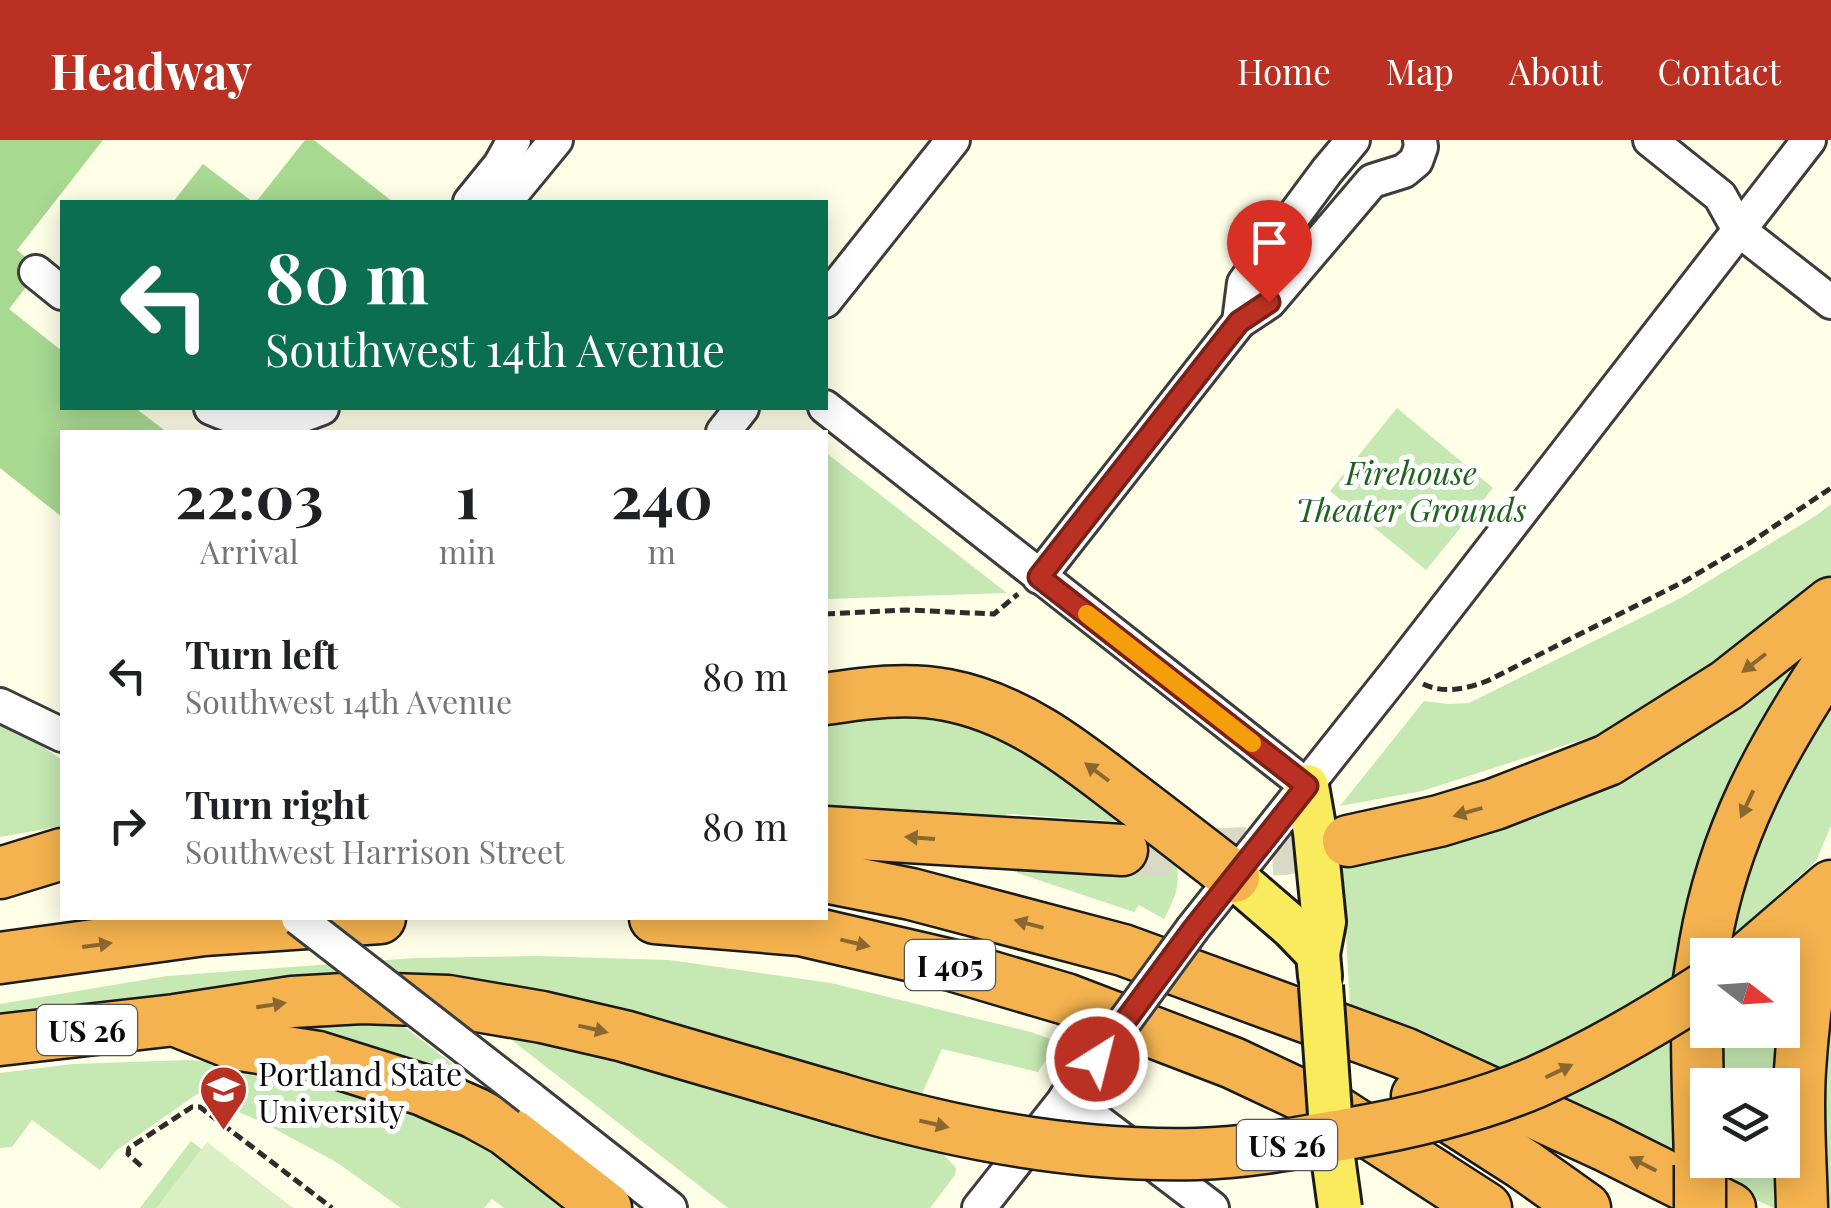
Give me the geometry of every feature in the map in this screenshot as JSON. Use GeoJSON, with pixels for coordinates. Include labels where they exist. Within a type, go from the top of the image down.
{"type":"FeatureCollection","features":[{"type":"Feature","properties":{"kind":"highway"},"geometry":{"type":"LineString","coordinates":[[1348,841],[1440,821],[1495,804],[1608,760],[1727,685],[1831,604]]}},
{"type":"Feature","properties":{"kind":"highway"},"geometry":{"type":"LineString","coordinates":[[1700,1186],[1698,986],[1710,915],[1725,860],[1750,798],[1790,720],[1831,659]]}},
{"type":"Feature","properties":{"kind":"highway"},"geometry":{"type":"LineString","coordinates":[[828,698],[875,692],[945,694],[997,709],[1049,737],[1234,878]]}},
{"type":"Feature","properties":{"kind":"highway"},"geometry":{"type":"LineString","coordinates":[[828,832],[1122,850]]}},
{"type":"Feature","properties":{"kind":"highway"},"geometry":{"type":"LineString","coordinates":[[0,873],[60,855]]}},
{"type":"Feature","properties":{"kind":"highway"},"geometry":{"type":"LineString","coordinates":[[0,882],[60,878]]}},
{"type":"Feature","properties":{"kind":"highway","name":"I 405"},"geometry":{"type":"LineString","coordinates":[[828,879],[911,894],[1123,950],[1267,1004],[1523,1164],[1585,1208]]}},
{"type":"Feature","properties":{"kind":"highway"},"geometry":{"type":"LineString","coordinates":[[1771,938],[1831,887]]}},
{"type":"Feature","properties":{"kind":"highway"},"geometry":{"type":"LineString","coordinates":[[1802,1208],[1800,1073],[1808,989],[1831,887]]}},
{"type":"Feature","properties":{"kind":"highway"},"geometry":{"type":"LineString","coordinates":[[0,958],[204,930],[351,920]]}},
{"type":"Feature","properties":{"kind":"highway","name":"I 405"},"geometry":{"type":"LineString","coordinates":[[679,920],[800,930],[951,965],[1066,999],[1233,1063],[1336,1112],[1486,1208]]}},
{"type":"Feature","properties":{"kind":"highway","name":"US 26"},"geometry":{"type":"LineString","coordinates":[[0,1040],[292,1002],[362,998],[448,1000],[624,1036],[966,1132],[1119,1153],[1200,1154],[1276,1147],[1427,1118],[1533,1083],[1600,1051],[1690,997]]}},
{"type":"Feature","properties":{"kind":"highway"},"geometry":{"type":"LineString","coordinates":[[1267,1004],[1404,1054],[1604,1145],[1730,1208]]}},
{"type":"Feature","properties":{"kind":"highway"},"geometry":{"type":"LineString","coordinates":[[175,1020],[234,1044],[318,1057],[408,1085],[475,1113],[506,1130],[606,1208]]}},
{"type":"Feature","properties":{"kind":"main road"},"geometry":{"type":"LineString","coordinates":[[1307,786],[1324,922],[1319,970],[1340,1208]]}},
{"type":"Feature","properties":{"kind":"main road"},"geometry":{"type":"LineString","coordinates":[[1234,878],[1292,926],[1319,970]]}},
{"type":"Feature","properties":{"kind":"street"},"geometry":{"type":"LineString","coordinates":[[472,200],[514,140]]}},
{"type":"Feature","properties":{"kind":"street"},"geometry":{"type":"LineString","coordinates":[[507,200],[556,140]]}},
{"type":"Feature","properties":{"kind":"street"},"geometry":{"type":"LineString","coordinates":[[828,298],[953,140]]}},
{"type":"Feature","properties":{"kind":"street"},"geometry":{"type":"LineString","coordinates":[[1239,322],[1244,283],[1353,140]]}},
{"type":"Feature","properties":{"kind":"street"},"geometry":{"type":"LineString","coordinates":[[1039,577],[1239,322],[1269,302],[1372,181],[1404,171],[1416,161],[1420,140]]}},
{"type":"Feature","properties":{"kind":"street"},"geometry":{"type":"LineString","coordinates":[[1650,140],[1720,196],[1739,230],[1831,302]]}},
{"type":"Feature","properties":{"kind":"street"},"geometry":{"type":"LineString","coordinates":[[979,1208],[1809,140]]}},
{"type":"Feature","properties":{"kind":"street"},"geometry":{"type":"LineString","coordinates":[[36,272],[60,291]]}},
{"type":"Feature","properties":{"kind":"street"},"geometry":{"type":"LineString","coordinates":[[828,409],[1307,786]]}},
{"type":"Feature","properties":{"kind":"street"},"geometry":{"type":"LineString","coordinates":[[216,410],[261,424],[305,416]]}},
{"type":"Feature","properties":{"kind":"street"},"geometry":{"type":"LineString","coordinates":[[725,430],[740,410]]}},
{"type":"Feature","properties":{"kind":"street"},"geometry":{"type":"LineString","coordinates":[[0,705],[58,724]]}},
{"type":"Feature","properties":{"kind":"street"},"geometry":{"type":"LineString","coordinates":[[301,920],[670,1208]]}},
{"type":"Feature","properties":{"kind":"street"},"geometry":{"type":"LineString","coordinates":[[1066,1097],[1212,1208]]}},
{"type":"Feature","properties":{"kind":"path"},"geometry":{"type":"LineString","coordinates":[[1399,669],[1428,688],[1440,690],[1487,682],[1686,582],[1831,488]]}},
{"type":"Feature","properties":{"kind":"path"},"geometry":{"type":"LineString","coordinates":[[828,614],[907,610],[994,614],[1039,577]]}},
{"type":"Feature","properties":{"kind":"path"},"geometry":{"type":"LineString","coordinates":[[142,1166],[128,1154],[129,1148],[192,1108],[200,1107],[332,1208]]}},
{"type":"Feature","properties":{"kind":"green space"},"geometry":{"type":"Polygon","coordinates":[[[0,140],[103,140],[17,250],[40,269],[9,309],[60,349],[60,410],[138,410],[164,430],[60,430],[60,515],[0,468],[0,140]]]}},
{"type":"Feature","properties":{"kind":"green space"},"geometry":{"type":"Polygon","coordinates":[[[305,140],[314,140],[390,200],[258,200],[305,140]]]}},
{"type":"Feature","properties":{"kind":"green space"},"geometry":{"type":"Polygon","coordinates":[[[203,164],[250,200],[175,200],[203,164]]]}},
{"type":"Feature","properties":{"kind":"green space","name":"Firehouse Theater Grounds"},"geometry":{"type":"Polygon","coordinates":[[[1397,408],[1493,488],[1426,570],[1330,491],[1397,408]]]}},
{"type":"Feature","properties":{"kind":"green space"},"geometry":{"type":"Polygon","coordinates":[[[828,454],[1007,593],[828,599],[828,454]]]}},
{"type":"Feature","properties":{"kind":"green space"},"geometry":{"type":"Polygon","coordinates":[[[1831,504],[1831,579],[1640,721],[1422,791],[1340,806],[1424,701],[1469,703],[1681,598],[1831,504]]]}},
{"type":"Feature","properties":{"kind":"green space"},"geometry":{"type":"Polygon","coordinates":[[[1796,652],[1811,662],[1697,938],[1690,938],[1690,956],[1680,980],[1548,1049],[1484,1074],[1350,1007],[1342,861],[1796,652]]]}},
{"type":"Feature","properties":{"kind":"green space"},"geometry":{"type":"Polygon","coordinates":[[[1831,675],[1831,826],[1816,861],[1726,938],[1741,869],[1831,675]]]}},
{"type":"Feature","properties":{"kind":"green space"},"geometry":{"type":"Polygon","coordinates":[[[931,714],[1017,738],[1174,858],[1176,889],[1164,919],[1139,905],[1134,912],[997,866],[1125,865],[1125,822],[1010,814],[970,821],[828,812],[828,719],[931,714]]]}},
{"type":"Feature","properties":{"kind":"green space"},"geometry":{"type":"Polygon","coordinates":[[[0,722],[60,759],[60,826],[0,837],[0,722]]]}},
{"type":"Feature","properties":{"kind":"green space"},"geometry":{"type":"Polygon","coordinates":[[[1831,921],[1831,1208],[1829,1208],[1813,1126],[1831,921]]]}},
{"type":"Feature","properties":{"kind":"green space"},"geometry":{"type":"Polygon","coordinates":[[[415,958],[669,960],[831,983],[1058,1042],[1038,1072],[942,1049],[921,1096],[628,1009],[441,980],[341,980],[194,990],[0,1016],[0,1004],[167,976],[415,958]]]}},
{"type":"Feature","properties":{"kind":"green space"},"geometry":{"type":"Polygon","coordinates":[[[394,1019],[467,1075],[452,1080],[286,1029],[289,1025],[394,1019]]]}},
{"type":"Feature","properties":{"kind":"green space"},"geometry":{"type":"Polygon","coordinates":[[[1679,1029],[1676,1160],[1542,1098],[1679,1029]]]}},
{"type":"Feature","properties":{"kind":"green space"},"geometry":{"type":"Polygon","coordinates":[[[500,1031],[540,1037],[929,1143],[956,1168],[955,1175],[930,1208],[728,1208],[500,1031]]]}},
{"type":"Feature","properties":{"kind":"green space"},"geometry":{"type":"Polygon","coordinates":[[[1720,1048],[1787,1048],[1784,1068],[1720,1068],[1720,1048]]]}},
{"type":"Feature","properties":{"kind":"green space"},"geometry":{"type":"Polygon","coordinates":[[[189,1060],[241,1064],[350,1084],[479,1139],[584,1208],[504,1208],[492,1199],[484,1208],[401,1208],[336,1162],[262,1122],[197,1094],[117,1150],[100,1170],[32,1120],[12,1147],[0,1148],[0,1073],[73,1064],[189,1060]]]}},
{"type":"Feature","properties":{"kind":"green space"},"geometry":{"type":"Polygon","coordinates":[[[191,1141],[277,1208],[140,1208],[191,1141]]]}},
{"type":"Feature","properties":{"kind":"green space"},"geometry":{"type":"Polygon","coordinates":[[[207,1142],[293,1208],[156,1208],[207,1142]]]}},
{"type":"Feature","properties":{"kind":"green space"},"geometry":{"type":"Polygon","coordinates":[[[1720,1178],[1782,1178],[1783,1208],[1774,1208],[1720,1184],[1720,1178]]]}},
{"type":"Feature","properties":{"kind":"tunnel"},"geometry":{"type":"LineString","coordinates":[[1122,850],[1226,853],[1348,841]]}},
{"type":"Feature","properties":{"kind":"slow traffic"},"geometry":{"type":"LineString","coordinates":[[1087,614],[1252,743]]}},
{"type":"Feature","properties":{"kind":"place","name":"Portland State University"},"geometry":{"type":"Point","coordinates":[223,1132]}},
{"type":"Feature","properties":{"kind":"route"},"geometry":{"type":"LineString","coordinates":[[1097,1059],[1307,786],[1039,577],[1239,322],[1269,302]]}}]}
